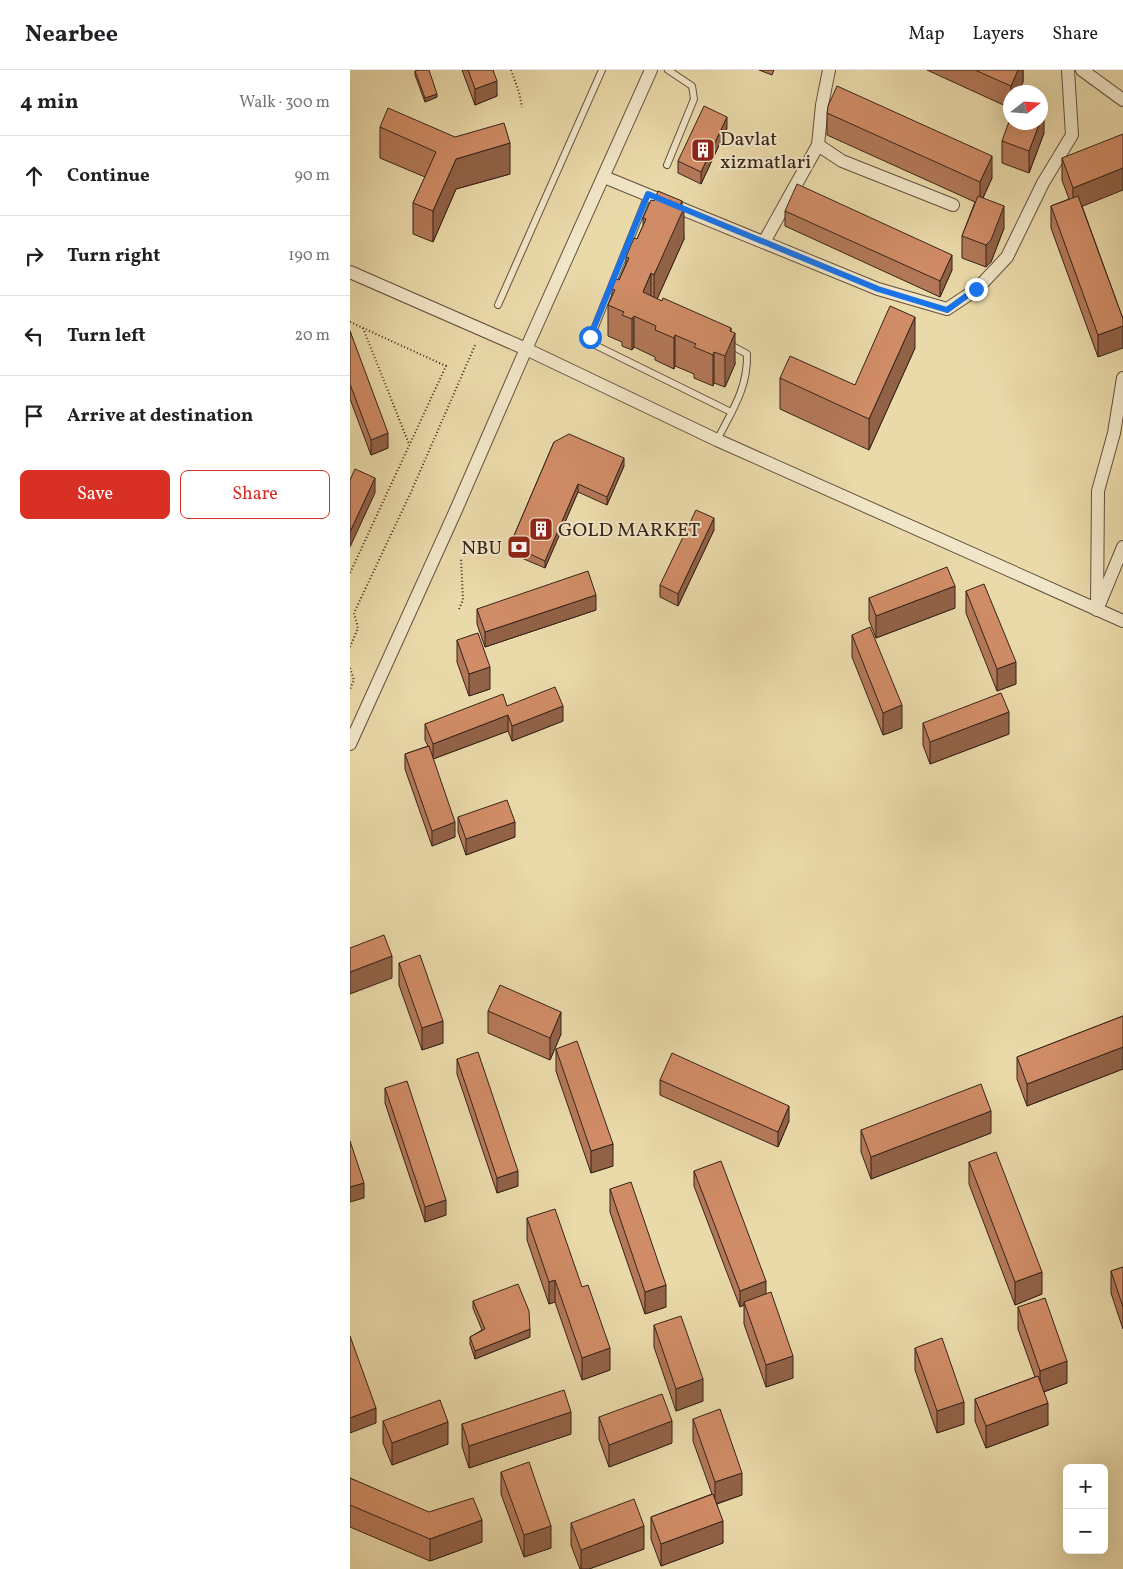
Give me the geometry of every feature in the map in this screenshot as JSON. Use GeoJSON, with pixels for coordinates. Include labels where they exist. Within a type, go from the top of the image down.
{"type":"FeatureCollection","features":[{"type":"Feature","properties":{"kind":"street"},"geometry":{"type":"LineString","coordinates":[[350,744],[651,70]]}},
{"type":"Feature","properties":{"kind":"street"},"geometry":{"type":"LineString","coordinates":[[764,242],[818,145],[822,105],[829,70]]}},
{"type":"Feature","properties":{"kind":"street"},"geometry":{"type":"LineString","coordinates":[[604,177],[878,289],[947,310],[976,289],[1007,257],[1043,183],[1072,135],[1068,70]]}},
{"type":"Feature","properties":{"kind":"street"},"geometry":{"type":"LineString","coordinates":[[1082,70],[1123,100]]}},
{"type":"Feature","properties":{"kind":"street"},"geometry":{"type":"LineString","coordinates":[[818,145],[842,161],[953,205]]}},
{"type":"Feature","properties":{"kind":"street"},"geometry":{"type":"LineString","coordinates":[[350,272],[526,349],[717,440],[1123,622]]}},
{"type":"Feature","properties":{"kind":"street"},"geometry":{"type":"LineString","coordinates":[[1096,610],[1098,491],[1114,433],[1123,378]]}},
{"type":"Feature","properties":{"kind":"street"},"geometry":{"type":"LineString","coordinates":[[1096,610],[1123,547]]}},
{"type":"Feature","properties":{"kind":"lane"},"geometry":{"type":"LineString","coordinates":[[498,305],[602,70]]}},
{"type":"Feature","properties":{"kind":"lane"},"geometry":{"type":"LineString","coordinates":[[667,165],[694,99],[692,86],[668,70]]}},
{"type":"Feature","properties":{"kind":"lane"},"geometry":{"type":"LineString","coordinates":[[648,194],[590,337],[597,346],[731,412]]}},
{"type":"Feature","properties":{"kind":"lane"},"geometry":{"type":"LineString","coordinates":[[716,338],[734,345],[747,354],[748,370],[742,390],[717,440]]}},
{"type":"Feature","properties":{"kind":"path"},"geometry":{"type":"LineString","coordinates":[[511,70],[522,107]]}},
{"type":"Feature","properties":{"kind":"path"},"geometry":{"type":"LineString","coordinates":[[350,322],[446,366],[350,573]]}},
{"type":"Feature","properties":{"kind":"path"},"geometry":{"type":"LineString","coordinates":[[363,328],[410,444]]}},
{"type":"Feature","properties":{"kind":"path"},"geometry":{"type":"LineString","coordinates":[[350,648],[358,628],[354,613],[411,492],[476,343]]}},
{"type":"Feature","properties":{"kind":"path"},"geometry":{"type":"LineString","coordinates":[[459,609],[463,600],[461,558]]}},
{"type":"Feature","properties":{"kind":"path"},"geometry":{"type":"LineString","coordinates":[[350,668],[354,680],[350,689]]}},
{"type":"Feature","properties":{"kind":"building"},"geometry":{"type":"Polygon","coordinates":[[[429,70],[437,94],[425,98],[415,71],[429,70]]]}},
{"type":"Feature","properties":{"kind":"building"},"geometry":{"type":"Polygon","coordinates":[[[468,70],[493,70],[497,81],[475,89],[468,70]]]}},
{"type":"Feature","properties":{"kind":"building"},"geometry":{"type":"Polygon","coordinates":[[[975,70],[1018,70],[1011,85],[975,70]]]}},
{"type":"Feature","properties":{"kind":"building"},"geometry":{"type":"Polygon","coordinates":[[[837,86],[992,156],[980,182],[827,113],[837,86]]]}},
{"type":"Feature","properties":{"kind":"building","name":"Davlat xizmatlari"},"geometry":{"type":"Polygon","coordinates":[[[704,106],[727,117],[701,172],[678,161],[704,106]]]}},
{"type":"Feature","properties":{"kind":"building"},"geometry":{"type":"Polygon","coordinates":[[[388,108],[455,137],[504,123],[510,143],[456,159],[433,211],[413,203],[436,152],[380,127],[388,108]]]}},
{"type":"Feature","properties":{"kind":"building"},"geometry":{"type":"Polygon","coordinates":[[[1006,130],[1037,130],[1029,151],[1002,141],[1006,130]]]}},
{"type":"Feature","properties":{"kind":"building"},"geometry":{"type":"Polygon","coordinates":[[[1123,134],[1123,168],[1073,188],[1062,158],[1123,134]]]}},
{"type":"Feature","properties":{"kind":"building"},"geometry":{"type":"Polygon","coordinates":[[[797,184],[952,255],[940,281],[785,211],[797,184]]]}},
{"type":"Feature","properties":{"kind":"building"},"geometry":{"type":"Polygon","coordinates":[[[658,191],[682,201],[680,206],[684,208],[654,275],[651,273],[643,292],[662,301],[663,298],[731,328],[730,331],[735,333],[725,356],[714,352],[713,355],[694,347],[696,344],[675,335],[674,338],[655,330],[656,326],[634,316],[632,319],[622,315],[624,312],[608,305],[615,290],[612,289],[616,279],[619,280],[629,258],[626,257],[634,238],[637,239],[646,219],[643,218],[651,200],[654,201],[658,191]]]}},
{"type":"Feature","properties":{"kind":"building"},"geometry":{"type":"Polygon","coordinates":[[[978,196],[1004,206],[991,240],[986,245],[962,236],[978,196]]]}},
{"type":"Feature","properties":{"kind":"building"},"geometry":{"type":"Polygon","coordinates":[[[1078,196],[1123,319],[1123,326],[1098,335],[1051,206],[1078,196]]]}},
{"type":"Feature","properties":{"kind":"building"},"geometry":{"type":"Polygon","coordinates":[[[890,306],[915,317],[869,419],[780,378],[790,356],[855,385],[890,306]]]}},
{"type":"Feature","properties":{"kind":"building"},"geometry":{"type":"Polygon","coordinates":[[[350,331],[388,433],[371,440],[350,384],[350,331]]]}},
{"type":"Feature","properties":{"kind":"building","name":"GOLD MARKET"},"geometry":{"type":"Polygon","coordinates":[[[569,434],[624,458],[607,497],[578,484],[545,561],[510,545],[554,442],[569,434]]]}},
{"type":"Feature","properties":{"kind":"building"},"geometry":{"type":"Polygon","coordinates":[[[355,469],[375,478],[350,532],[350,480],[355,469]]]}},
{"type":"Feature","properties":{"kind":"building"},"geometry":{"type":"Polygon","coordinates":[[[696,510],[714,518],[678,594],[660,585],[696,510]]]}},
{"type":"Feature","properties":{"kind":"building"},"geometry":{"type":"Polygon","coordinates":[[[947,567],[955,586],[876,616],[869,598],[947,567]]]}},
{"type":"Feature","properties":{"kind":"building"},"geometry":{"type":"Polygon","coordinates":[[[588,571],[596,595],[485,632],[477,609],[588,571]]]}},
{"type":"Feature","properties":{"kind":"building"},"geometry":{"type":"Polygon","coordinates":[[[984,584],[1016,662],[997,669],[966,591],[984,584]]]}},
{"type":"Feature","properties":{"kind":"building"},"geometry":{"type":"Polygon","coordinates":[[[870,627],[902,705],[883,713],[852,635],[870,627]]]}},
{"type":"Feature","properties":{"kind":"building"},"geometry":{"type":"Polygon","coordinates":[[[478,633],[490,667],[469,674],[457,640],[478,633]]]}},
{"type":"Feature","properties":{"kind":"building"},"geometry":{"type":"Polygon","coordinates":[[[555,687],[563,706],[512,726],[508,715],[433,744],[425,724],[503,694],[507,706],[555,687]]]}},
{"type":"Feature","properties":{"kind":"building"},"geometry":{"type":"Polygon","coordinates":[[[1001,693],[1009,712],[930,742],[923,723],[1001,693]]]}},
{"type":"Feature","properties":{"kind":"building"},"geometry":{"type":"Polygon","coordinates":[[[429,746],[455,822],[432,831],[405,754],[429,746]]]}},
{"type":"Feature","properties":{"kind":"building"},"geometry":{"type":"Polygon","coordinates":[[[507,800],[515,822],[466,839],[458,817],[507,800]]]}},
{"type":"Feature","properties":{"kind":"building"},"geometry":{"type":"Polygon","coordinates":[[[384,935],[392,956],[350,972],[350,948],[384,935]]]}},
{"type":"Feature","properties":{"kind":"building"},"geometry":{"type":"Polygon","coordinates":[[[420,955],[443,1021],[422,1028],[399,963],[420,955]]]}},
{"type":"Feature","properties":{"kind":"building"},"geometry":{"type":"Polygon","coordinates":[[[500,985],[561,1012],[550,1038],[488,1011],[500,985]]]}},
{"type":"Feature","properties":{"kind":"building"},"geometry":{"type":"Polygon","coordinates":[[[1123,1016],[1123,1047],[1027,1084],[1017,1057],[1123,1016]]]}},
{"type":"Feature","properties":{"kind":"building"},"geometry":{"type":"Polygon","coordinates":[[[577,1041],[613,1144],[591,1151],[556,1049],[577,1041]]]}},
{"type":"Feature","properties":{"kind":"building"},"geometry":{"type":"Polygon","coordinates":[[[478,1052],[518,1171],[497,1178],[457,1059],[478,1052]]]}},
{"type":"Feature","properties":{"kind":"building"},"geometry":{"type":"Polygon","coordinates":[[[672,1053],[789,1106],[778,1132],[660,1080],[672,1053]]]}},
{"type":"Feature","properties":{"kind":"building"},"geometry":{"type":"Polygon","coordinates":[[[407,1081],[446,1200],[425,1207],[385,1088],[407,1081]]]}},
{"type":"Feature","properties":{"kind":"building"},"geometry":{"type":"Polygon","coordinates":[[[981,1084],[991,1111],[871,1157],[861,1130],[981,1084]]]}},
{"type":"Feature","properties":{"kind":"building"},"geometry":{"type":"Polygon","coordinates":[[[350,1141],[364,1183],[350,1187],[350,1141]]]}},
{"type":"Feature","properties":{"kind":"building"},"geometry":{"type":"Polygon","coordinates":[[[996,1152],[1042,1272],[1015,1282],[969,1162],[996,1152]]]}},
{"type":"Feature","properties":{"kind":"building"},"geometry":{"type":"Polygon","coordinates":[[[721,1161],[766,1281],[740,1291],[694,1171],[721,1161]]]}},
{"type":"Feature","properties":{"kind":"building"},"geometry":{"type":"Polygon","coordinates":[[[631,1182],[666,1285],[645,1292],[610,1189],[631,1182]]]}},
{"type":"Feature","properties":{"kind":"building"},"geometry":{"type":"Polygon","coordinates":[[[555,1209],[582,1287],[588,1285],[610,1348],[582,1358],[555,1280],[549,1282],[527,1218],[555,1209]]]}},
{"type":"Feature","properties":{"kind":"building"},"geometry":{"type":"Polygon","coordinates":[[[1123,1267],[1123,1307],[1111,1271],[1123,1267]]]}},
{"type":"Feature","properties":{"kind":"building"},"geometry":{"type":"Polygon","coordinates":[[[518,1284],[529,1311],[530,1329],[475,1351],[470,1337],[485,1329],[473,1301],[518,1284]]]}},
{"type":"Feature","properties":{"kind":"building"},"geometry":{"type":"Polygon","coordinates":[[[771,1292],[793,1356],[766,1365],[744,1302],[771,1292]]]}},
{"type":"Feature","properties":{"kind":"building"},"geometry":{"type":"Polygon","coordinates":[[[1045,1298],[1067,1361],[1040,1371],[1018,1307],[1045,1298]]]}},
{"type":"Feature","properties":{"kind":"building"},"geometry":{"type":"Polygon","coordinates":[[[681,1316],[703,1379],[676,1389],[654,1325],[681,1316]]]}},
{"type":"Feature","properties":{"kind":"building"},"geometry":{"type":"Polygon","coordinates":[[[350,1336],[376,1408],[350,1418],[350,1336]]]}},
{"type":"Feature","properties":{"kind":"building"},"geometry":{"type":"Polygon","coordinates":[[[942,1338],[964,1402],[937,1411],[915,1348],[942,1338]]]}},
{"type":"Feature","properties":{"kind":"building"},"geometry":{"type":"Polygon","coordinates":[[[1038,1376],[1048,1403],[986,1426],[975,1399],[1038,1376]]]}},
{"type":"Feature","properties":{"kind":"building"},"geometry":{"type":"Polygon","coordinates":[[[564,1390],[571,1412],[469,1446],[462,1424],[564,1390]]]}},
{"type":"Feature","properties":{"kind":"building"},"geometry":{"type":"Polygon","coordinates":[[[662,1394],[672,1421],[609,1445],[599,1417],[662,1394]]]}},
{"type":"Feature","properties":{"kind":"building"},"geometry":{"type":"Polygon","coordinates":[[[440,1400],[448,1422],[392,1443],[383,1421],[440,1400]]]}},
{"type":"Feature","properties":{"kind":"building"},"geometry":{"type":"Polygon","coordinates":[[[720,1409],[742,1473],[715,1482],[693,1419],[720,1409]]]}},
{"type":"Feature","properties":{"kind":"building"},"geometry":{"type":"Polygon","coordinates":[[[529,1462],[551,1526],[524,1535],[501,1472],[529,1462]]]}},
{"type":"Feature","properties":{"kind":"building"},"geometry":{"type":"Polygon","coordinates":[[[350,1478],[429,1512],[473,1498],[482,1520],[430,1539],[350,1505],[350,1478]]]}},
{"type":"Feature","properties":{"kind":"building"},"geometry":{"type":"Polygon","coordinates":[[[713,1494],[723,1521],[661,1544],[651,1517],[713,1494]]]}},
{"type":"Feature","properties":{"kind":"building"},"geometry":{"type":"Polygon","coordinates":[[[634,1499],[644,1526],[581,1550],[571,1523],[634,1499]]]}},
{"type":"Feature","properties":{"kind":"place","name":"Davlat xizmatlari"},"geometry":{"type":"Point","coordinates":[703,150]}},
{"type":"Feature","properties":{"kind":"place","name":"GOLD MARKET"},"geometry":{"type":"Point","coordinates":[541,529]}},
{"type":"Feature","properties":{"kind":"place","name":"NBU"},"geometry":{"type":"Point","coordinates":[519,547]}},
{"type":"Feature","properties":{"kind":"route"},"geometry":{"type":"LineString","coordinates":[[590,337],[648,194],[878,289],[947,310],[976,289]]}}]}
